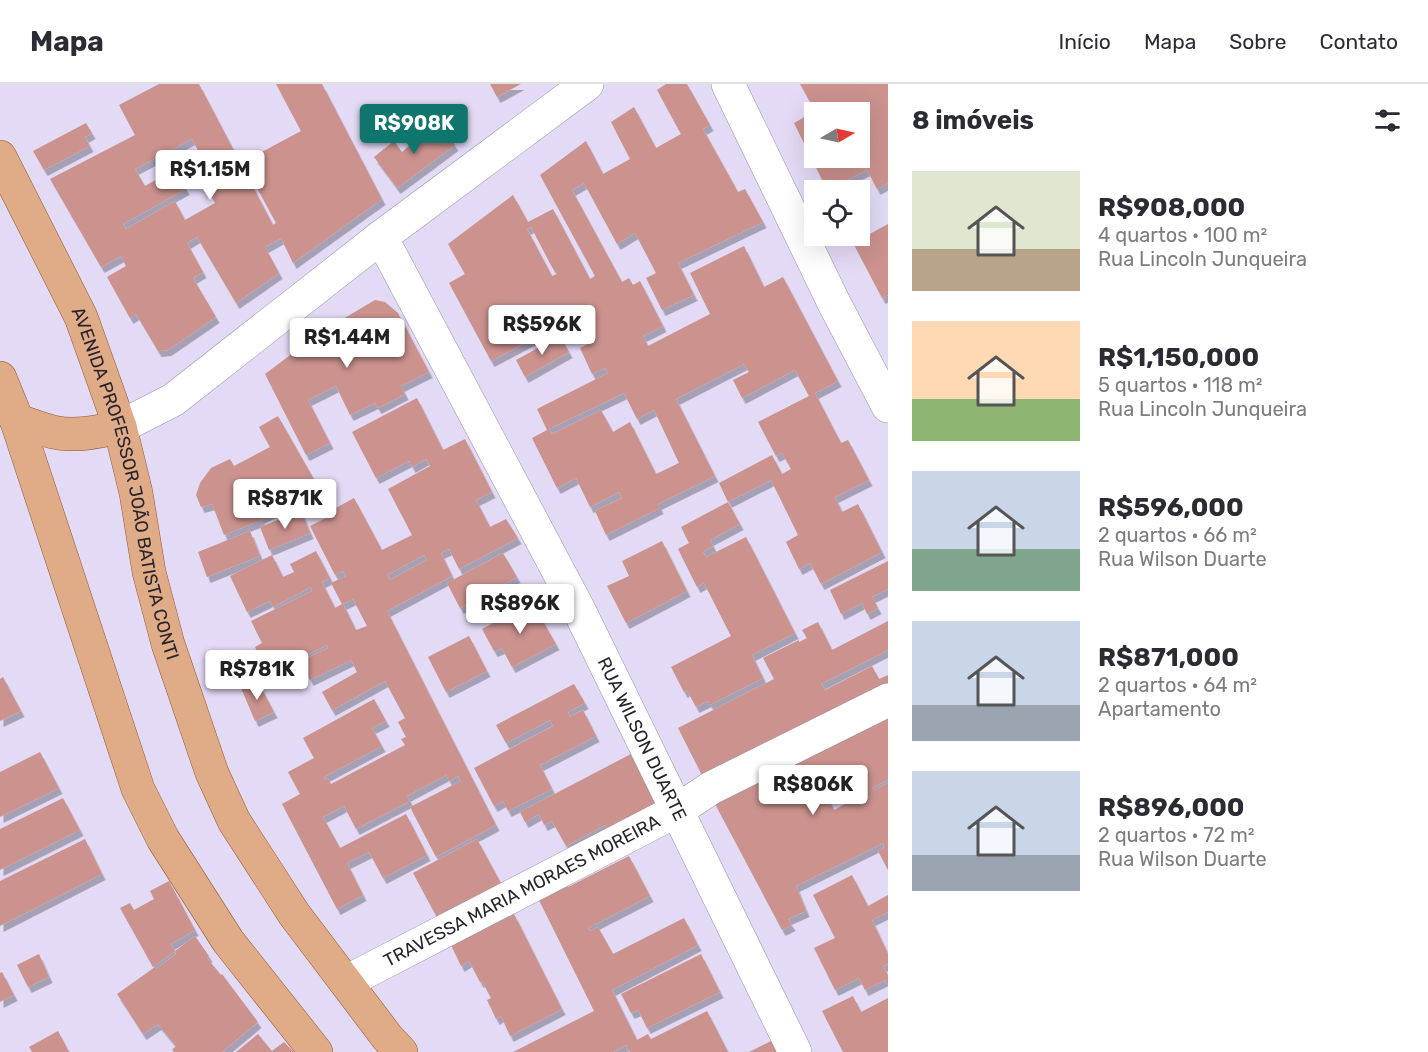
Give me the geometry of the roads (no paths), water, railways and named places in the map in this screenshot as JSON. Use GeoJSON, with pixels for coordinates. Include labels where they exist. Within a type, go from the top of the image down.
{"type":"FeatureCollection","features":[{"type":"Feature","properties":{"kind":"main road","name":"AVENIDA PROFESSOR JOÃO BATISTA CONTI"},"geometry":{"type":"LineString","coordinates":[[0,158],[81,317],[120,427],[136,493],[149,572],[168,644],[212,773],[234,821],[294,914],[401,1052]]}},
{"type":"Feature","properties":{"kind":"main road"},"geometry":{"type":"LineString","coordinates":[[0,378],[138,789],[163,839],[228,941],[316,1052]]}},
{"type":"Feature","properties":{"kind":"main road"},"geometry":{"type":"LineString","coordinates":[[16,420],[54,432],[72,434],[120,427]]}},
{"type":"Feature","properties":{"kind":"street"},"geometry":{"type":"LineString","coordinates":[[120,427],[173,400],[381,237],[587,84]]}},
{"type":"Feature","properties":{"kind":"street"},"geometry":{"type":"LineString","coordinates":[[728,84],[834,303],[888,406]]}},
{"type":"Feature","properties":{"kind":"street","name":"RUA WILSON DUARTE"},"geometry":{"type":"LineString","coordinates":[[381,237],[579,610],[795,1052]]}},
{"type":"Feature","properties":{"kind":"street","name":"TRAVESSA MARIA MORAES MOREIRA"},"geometry":{"type":"LineString","coordinates":[[346,982],[678,810],[711,788],[888,700]]}}]}
